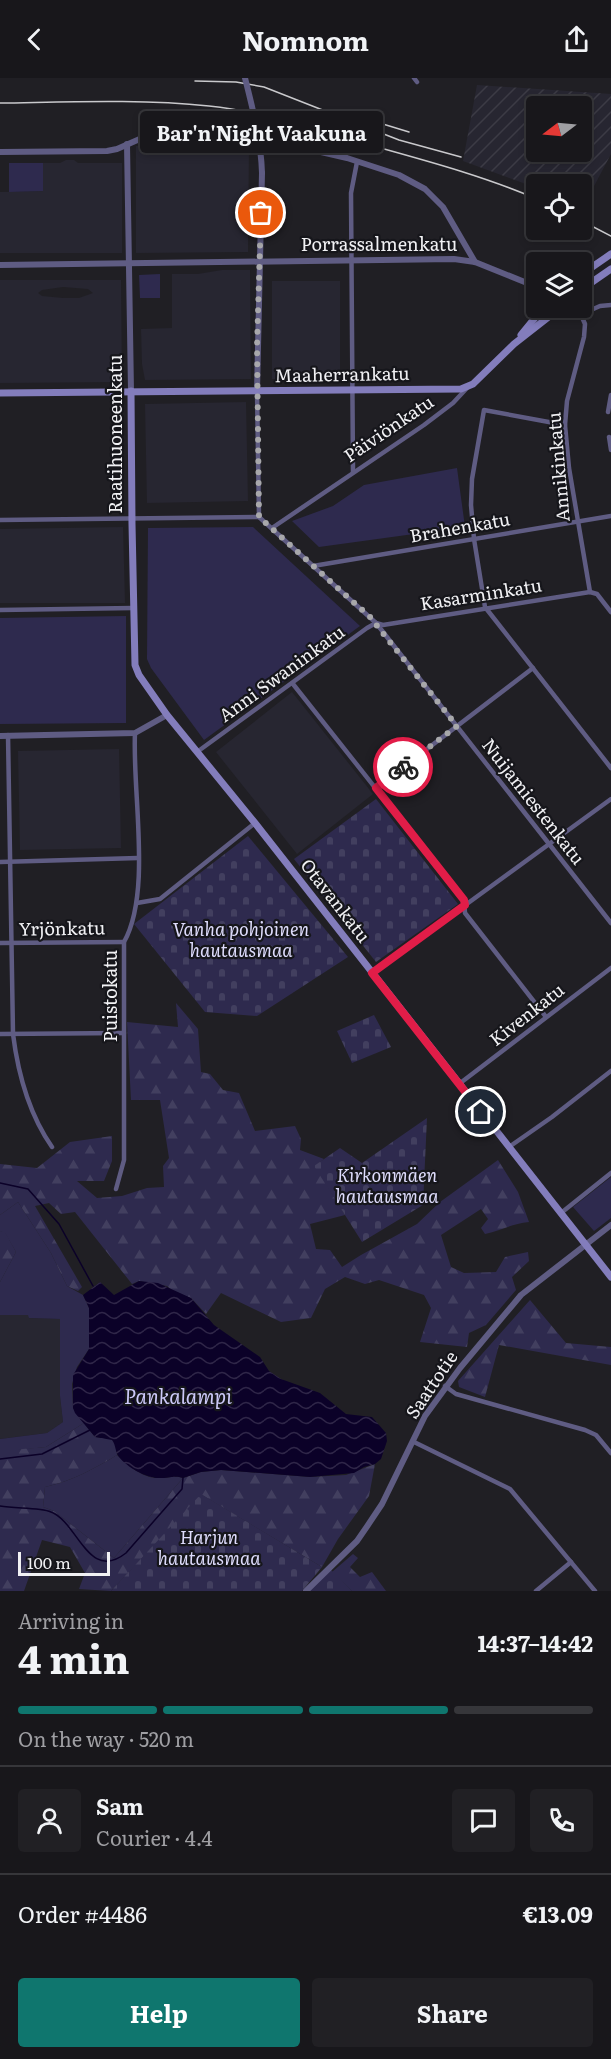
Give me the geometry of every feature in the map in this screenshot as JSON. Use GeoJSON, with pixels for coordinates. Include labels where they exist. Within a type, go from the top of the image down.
{"type":"FeatureCollection","features":[{"type":"Feature","properties":{"kind":"main road"},"geometry":{"type":"LineString","coordinates":[[592,267],[611,254]]}},
{"type":"Feature","properties":{"kind":"main road"},"geometry":{"type":"LineString","coordinates":[[592,282],[611,269]]}},
{"type":"Feature","properties":{"kind":"main road","name":"Päiviönkatu"},"geometry":{"type":"LineString","coordinates":[[514,344],[535,318]]}},
{"type":"Feature","properties":{"kind":"main road","name":"Päiviönkatu"},"geometry":{"type":"LineString","coordinates":[[468,387],[514,344],[547,318]]}},
{"type":"Feature","properties":{"kind":"main road","name":"Maaherrankatu"},"geometry":{"type":"LineString","coordinates":[[0,393],[460,389],[468,387]]}},
{"type":"Feature","properties":{"kind":"main road","name":"Raatihuoneenkatu"},"geometry":{"type":"LineString","coordinates":[[131,391],[131,518],[135,666],[166,715]]}},
{"type":"Feature","properties":{"kind":"main road","name":"Otavankatu"},"geometry":{"type":"LineString","coordinates":[[166,715],[255,823],[611,1277]]}},
{"type":"Feature","properties":{"kind":"street"},"geometry":{"type":"LineString","coordinates":[[0,520],[259,517],[257,391],[262,173],[257,125],[245,78]]}},
{"type":"Feature","properties":{"kind":"street"},"geometry":{"type":"LineString","coordinates":[[0,152],[107,150],[142,138],[248,137],[293,145],[399,175],[425,189],[442,207],[475,262]]}},
{"type":"Feature","properties":{"kind":"street","name":"Raatihuoneenkatu"},"geometry":{"type":"LineString","coordinates":[[127,144],[131,391]]}},
{"type":"Feature","properties":{"kind":"street"},"geometry":{"type":"LineString","coordinates":[[353,472],[351,193],[357,162]]}},
{"type":"Feature","properties":{"kind":"street","name":"Porrassalmenkatu"},"geometry":{"type":"LineString","coordinates":[[0,265],[454,258],[475,262],[526,283]]}},
{"type":"Feature","properties":{"kind":"street"},"geometry":{"type":"LineString","coordinates":[[592,310],[600,306],[611,306]]}},
{"type":"Feature","properties":{"kind":"street","name":"Annikinkatu"},"geometry":{"type":"LineString","coordinates":[[583,318],[584,337],[567,401],[565,425],[577,521],[590,592]]}},
{"type":"Feature","properties":{"kind":"street","name":"Päiviönkatu"},"geometry":{"type":"LineString","coordinates":[[272,528],[438,414],[459,398],[468,387]]}},
{"type":"Feature","properties":{"kind":"street"},"geometry":{"type":"LineString","coordinates":[[608,412],[611,395]]}},
{"type":"Feature","properties":{"kind":"street"},"geometry":{"type":"LineString","coordinates":[[565,425],[484,410],[472,479],[474,539],[485,607],[611,768]]}},
{"type":"Feature","properties":{"kind":"street"},"geometry":{"type":"LineString","coordinates":[[609,437],[611,450]]}},
{"type":"Feature","properties":{"kind":"street","name":"Brahenkatu"},"geometry":{"type":"LineString","coordinates":[[314,566],[611,516]]}},
{"type":"Feature","properties":{"kind":"street","name":"Nuijamiestenkatu"},"geometry":{"type":"LineString","coordinates":[[259,517],[376,624],[611,923]]}},
{"type":"Feature","properties":{"kind":"street"},"geometry":{"type":"LineString","coordinates":[[590,592],[597,594],[611,612]]}},
{"type":"Feature","properties":{"kind":"street","name":"Kasarminkatu"},"geometry":{"type":"LineString","coordinates":[[376,624],[383,625],[590,592]]}},
{"type":"Feature","properties":{"kind":"street"},"geometry":{"type":"LineString","coordinates":[[0,610],[133,608]]}},
{"type":"Feature","properties":{"kind":"street","name":"Anni Swaninkatu"},"geometry":{"type":"LineString","coordinates":[[197,752],[367,628],[376,624]]}},
{"type":"Feature","properties":{"kind":"street"},"geometry":{"type":"LineString","coordinates":[[376,788],[533,668]]}},
{"type":"Feature","properties":{"kind":"street"},"geometry":{"type":"LineString","coordinates":[[293,684],[464,900],[465,913],[546,1017]]}},
{"type":"Feature","properties":{"kind":"street"},"geometry":{"type":"LineString","coordinates":[[0,736],[135,733],[166,715]]}},
{"type":"Feature","properties":{"kind":"street","name":"Puistokatu"},"geometry":{"type":"LineString","coordinates":[[116,1189],[124,1160],[124,942],[137,903],[135,733]]}},
{"type":"Feature","properties":{"kind":"street"},"geometry":{"type":"LineString","coordinates":[[8,735],[13,1034],[15,1051],[33,1115],[52,1147]]}},
{"type":"Feature","properties":{"kind":"street"},"geometry":{"type":"LineString","coordinates":[[372,973],[611,799]]}},
{"type":"Feature","properties":{"kind":"street"},"geometry":{"type":"LineString","coordinates":[[137,903],[160,899],[255,823]]}},
{"type":"Feature","properties":{"kind":"street"},"geometry":{"type":"LineString","coordinates":[[0,861],[138,858]]}},
{"type":"Feature","properties":{"kind":"street","name":"Yrjönkatu"},"geometry":{"type":"LineString","coordinates":[[0,943],[124,942]]}},
{"type":"Feature","properties":{"kind":"street","name":"Kivenkatu"},"geometry":{"type":"LineString","coordinates":[[459,1084],[611,968]]}},
{"type":"Feature","properties":{"kind":"street"},"geometry":{"type":"LineString","coordinates":[[0,1035],[124,1033]]}},
{"type":"Feature","properties":{"kind":"street"},"geometry":{"type":"LineString","coordinates":[[509,1147],[611,1071]]}},
{"type":"Feature","properties":{"kind":"street"},"geometry":{"type":"LineString","coordinates":[[561,1213],[611,1173]]}},
{"type":"Feature","properties":{"kind":"street","name":"Saattotie"},"geometry":{"type":"LineString","coordinates":[[306,1591],[357,1541],[368,1525],[414,1442],[425,1416],[445,1386],[521,1295],[611,1225]]}},
{"type":"Feature","properties":{"kind":"street"},"geometry":{"type":"LineString","coordinates":[[445,1386],[456,1394],[585,1430],[596,1435],[611,1453]]}},
{"type":"Feature","properties":{"kind":"street"},"geometry":{"type":"LineString","coordinates":[[414,1442],[510,1489],[595,1591]]}},
{"type":"Feature","properties":{"kind":"street"},"geometry":{"type":"LineString","coordinates":[[536,1591],[571,1562]]}},
{"type":"Feature","properties":{"kind":"shaded area"},"geometry":{"type":"Polygon","coordinates":[[[477,85],[611,94],[611,154],[592,190],[592,174],[526,174],[526,184],[463,161],[477,85]]]}},
{"type":"Feature","properties":{"kind":"shaded area"},"geometry":{"type":"Polygon","coordinates":[[[249,144],[248,252],[136,253],[136,146],[249,144]]]}},
{"type":"Feature","properties":{"kind":"shaded area"},"geometry":{"type":"Polygon","coordinates":[[[74,160],[78,163],[122,163],[122,253],[0,253],[0,192],[43,191],[43,163],[60,163],[74,160]]]}},
{"type":"Feature","properties":{"kind":"shaded area"},"geometry":{"type":"Polygon","coordinates":[[[222,270],[250,270],[251,379],[145,380],[141,329],[172,328],[172,274],[198,274],[222,270]]]}},
{"type":"Feature","properties":{"kind":"shaded area"},"geometry":{"type":"Polygon","coordinates":[[[0,280],[121,280],[122,382],[0,383],[0,280]],[[63,287],[42,290],[38,293],[42,296],[79,298],[93,293],[88,289],[63,287]]]}},
{"type":"Feature","properties":{"kind":"shaded area"},"geometry":{"type":"Polygon","coordinates":[[[272,281],[340,281],[340,379],[272,379],[272,281]]]}},
{"type":"Feature","properties":{"kind":"shaded area"},"geometry":{"type":"Polygon","coordinates":[[[246,402],[248,501],[147,503],[145,404],[246,402]]]}},
{"type":"Feature","properties":{"kind":"shaded area"},"geometry":{"type":"Polygon","coordinates":[[[123,527],[125,603],[0,603],[0,529],[123,527]]]}},
{"type":"Feature","properties":{"kind":"shaded area"},"geometry":{"type":"Polygon","coordinates":[[[292,692],[373,794],[297,854],[216,752],[292,692]]]}},
{"type":"Feature","properties":{"kind":"shaded area"},"geometry":{"type":"Polygon","coordinates":[[[119,749],[121,848],[20,850],[18,751],[119,749]]]}},
{"type":"Feature","properties":{"kind":"shaded area"},"geometry":{"type":"Polygon","coordinates":[[[0,1315],[29,1315],[29,1318],[60,1319],[60,1396],[63,1422],[47,1433],[0,1439],[0,1315]]]}},
{"type":"Feature","properties":{"kind":"green space"},"geometry":{"type":"Polygon","coordinates":[[[9,163],[43,163],[43,191],[9,192],[9,163]]]}},
{"type":"Feature","properties":{"kind":"green space"},"geometry":{"type":"Polygon","coordinates":[[[160,274],[160,298],[140,298],[139,275],[160,274]]]}},
{"type":"Feature","properties":{"kind":"green space"},"geometry":{"type":"Polygon","coordinates":[[[457,468],[465,527],[319,547],[292,521],[333,506],[364,485],[457,468]]]}},
{"type":"Feature","properties":{"kind":"green space"},"geometry":{"type":"Polygon","coordinates":[[[253,527],[360,626],[204,740],[151,668],[147,659],[148,528],[253,527]]]}},
{"type":"Feature","properties":{"kind":"green space"},"geometry":{"type":"Polygon","coordinates":[[[126,616],[126,723],[0,724],[0,618],[126,616]]]}},
{"type":"Feature","properties":{"kind":"green space"},"geometry":{"type":"Polygon","coordinates":[[[376,799],[458,904],[376,962],[294,859],[376,799]]]}},
{"type":"Feature","properties":{"kind":"green space","name":"Vanha pohjoinen hautausmaa"},"geometry":{"type":"Polygon","coordinates":[[[248,836],[348,957],[257,1016],[205,1012],[134,924],[248,836]]]}},
{"type":"Feature","properties":{"kind":"green space"},"geometry":{"type":"Polygon","coordinates":[[[176,1003],[198,1029],[201,1072],[210,1074],[223,1090],[239,1093],[255,1131],[295,1126],[301,1139],[300,1150],[324,1159],[315,1166],[345,1215],[310,1224],[316,1249],[330,1250],[342,1267],[417,1224],[440,1202],[498,1160],[518,1192],[529,1222],[485,1234],[481,1228],[488,1219],[481,1209],[441,1235],[451,1267],[464,1273],[496,1272],[505,1257],[528,1252],[529,1261],[512,1277],[516,1290],[486,1325],[469,1333],[467,1347],[420,1342],[431,1308],[424,1295],[379,1280],[365,1284],[345,1277],[325,1289],[311,1318],[281,1322],[221,1293],[206,1314],[191,1298],[174,1292],[167,1286],[139,1281],[132,1284],[75,1212],[61,1214],[49,1203],[35,1206],[82,1287],[78,1291],[67,1286],[51,1253],[18,1202],[0,1215],[0,1164],[37,1168],[70,1142],[112,1136],[112,1161],[104,1181],[77,1181],[97,1198],[122,1196],[147,1188],[164,1187],[163,1166],[169,1158],[160,1100],[131,1100],[127,1022],[178,1027],[176,1003]]]}},
{"type":"Feature","properties":{"kind":"green space"},"geometry":{"type":"Polygon","coordinates":[[[374,1015],[391,1047],[352,1063],[337,1031],[374,1015]]]}},
{"type":"Feature","properties":{"kind":"green space","name":"Kirkonmäen hautausmaa"},"geometry":{"type":"Polygon","coordinates":[[[427,1118],[423,1205],[362,1242],[314,1166],[340,1148],[362,1163],[427,1118]]]}},
{"type":"Feature","properties":{"kind":"green space"},"geometry":{"type":"Polygon","coordinates":[[[611,1177],[611,1218],[594,1231],[573,1207],[611,1177]]]}},
{"type":"Feature","properties":{"kind":"green space"},"geometry":{"type":"Polygon","coordinates":[[[18,1202],[51,1253],[67,1286],[83,1295],[89,1308],[89,1349],[77,1367],[72,1384],[73,1408],[84,1423],[46,1447],[0,1452],[0,1439],[47,1433],[63,1422],[60,1396],[60,1319],[29,1318],[28,1315],[0,1315],[0,1282],[16,1252],[5,1233],[0,1231],[0,1215],[18,1202]]]}},
{"type":"Feature","properties":{"kind":"green space"},"geometry":{"type":"Polygon","coordinates":[[[0,1231],[5,1232],[16,1252],[0,1282],[0,1231]]]}},
{"type":"Feature","properties":{"kind":"green space"},"geometry":{"type":"Polygon","coordinates":[[[530,1300],[566,1343],[611,1347],[611,1365],[499,1345],[485,1397],[459,1387],[458,1381],[530,1300]]]}},
{"type":"Feature","properties":{"kind":"green space"},"geometry":{"type":"Polygon","coordinates":[[[84,1423],[95,1437],[112,1439],[116,1445],[117,1455],[82,1474],[45,1487],[43,1507],[54,1511],[114,1558],[183,1478],[201,1472],[221,1470],[310,1477],[346,1475],[375,1464],[369,1496],[338,1539],[322,1567],[202,1495],[111,1591],[79,1589],[85,1573],[70,1547],[42,1540],[24,1591],[0,1591],[0,1451],[46,1447],[84,1423]]]}},
{"type":"Feature","properties":{"kind":"green space"},"geometry":{"type":"Polygon","coordinates":[[[117,1455],[131,1467],[153,1478],[183,1478],[114,1558],[54,1511],[43,1507],[45,1487],[82,1474],[117,1455]]]}},
{"type":"Feature","properties":{"kind":"green space","name":"Harjun hautausmaa"},"geometry":{"type":"Polygon","coordinates":[[[201,1494],[322,1567],[302,1591],[111,1591],[201,1494]]]}},
{"type":"Feature","properties":{"kind":"green space"},"geometry":{"type":"Polygon","coordinates":[[[353,1554],[358,1558],[350,1567],[360,1577],[372,1572],[386,1591],[352,1591],[332,1572],[353,1554]]]}},
{"type":"Feature","properties":{"kind":"green space","name":"Harjun hautausmaa"},"geometry":{"type":"Polygon","coordinates":[[[329,1568],[352,1591],[308,1591],[329,1568]]]}},
{"type":"Feature","properties":{"kind":"water","name":"Pankalampi"},"geometry":{"type":"Polygon","coordinates":[[[139,1281],[158,1283],[191,1298],[214,1325],[260,1357],[269,1371],[281,1379],[320,1393],[346,1414],[372,1417],[386,1433],[387,1441],[381,1459],[354,1473],[310,1477],[221,1470],[201,1472],[183,1478],[155,1478],[127,1465],[118,1455],[112,1440],[95,1437],[75,1413],[73,1375],[89,1349],[89,1308],[83,1295],[100,1282],[114,1295],[139,1281]]]}},
{"type":"Feature","properties":{"kind":"waterway"},"geometry":{"type":"LineString","coordinates":[[0,1183],[28,1189],[59,1224],[93,1286]]}},
{"type":"Feature","properties":{"kind":"waterway"},"geometry":{"type":"LineString","coordinates":[[0,1459],[42,1454],[90,1430]]}},
{"type":"Feature","properties":{"kind":"waterway"},"geometry":{"type":"LineString","coordinates":[[0,1506],[51,1512],[69,1527],[84,1548],[93,1556],[102,1561],[113,1560],[126,1553],[182,1489],[183,1478]]}},
{"type":"Feature","properties":{"kind":"railway"},"geometry":{"type":"LineString","coordinates":[[195,81],[236,82],[264,87],[399,140],[461,157]]}},
{"type":"Feature","properties":{"kind":"railway"},"geometry":{"type":"LineString","coordinates":[[0,103],[131,102],[230,109],[294,123],[438,164],[526,195]]}},
{"type":"Feature","properties":{"kind":"railway"},"geometry":{"type":"LineString","coordinates":[[373,121],[409,132]]}},
{"type":"Feature","properties":{"kind":"railway"},"geometry":{"type":"LineString","coordinates":[[592,226],[611,236]]}},
{"type":"Feature","properties":{"kind":"way so far"},"geometry":{"type":"LineString","coordinates":[[261,213],[257,346],[259,517],[370,617],[457,726],[403,767]]}},
{"type":"Feature","properties":{"kind":"place","name":"Bar'n'Night Vaakuna"},"geometry":{"type":"Point","coordinates":[261,213]}},
{"type":"Feature","properties":{"kind":"route"},"geometry":{"type":"LineString","coordinates":[[403,767],[376,788],[464,900],[465,905],[372,973],[481,1112]]}}]}
